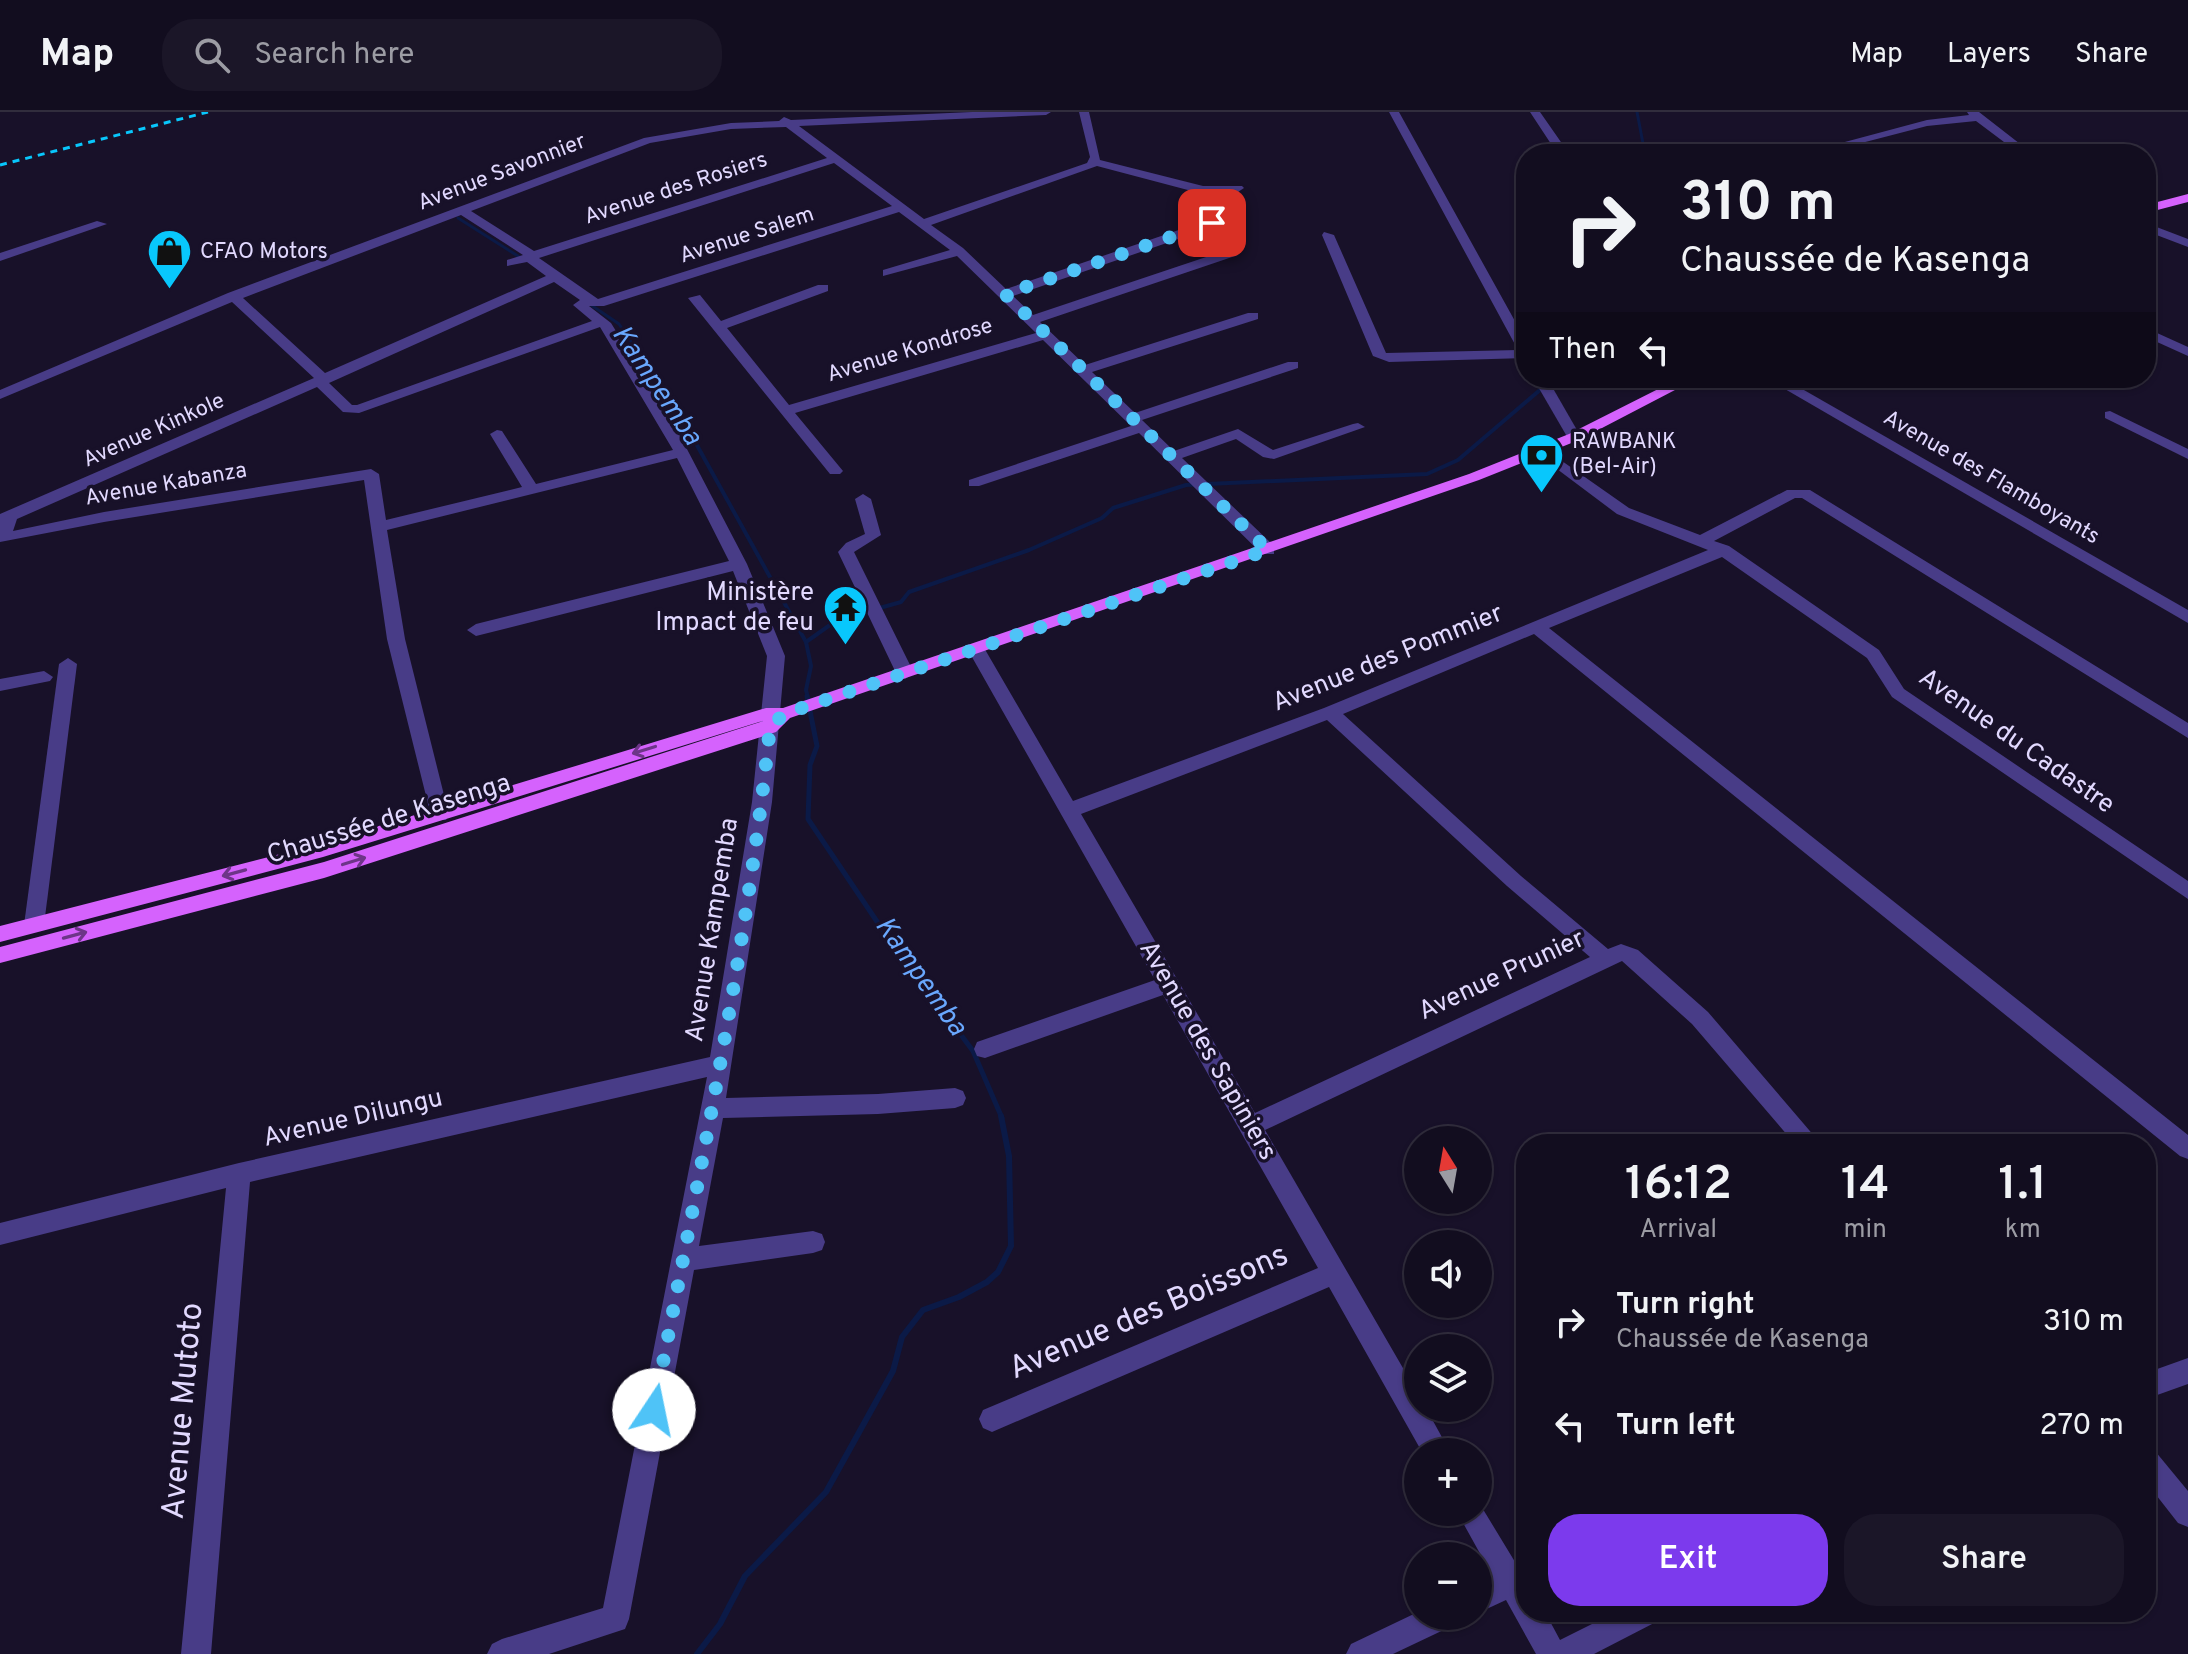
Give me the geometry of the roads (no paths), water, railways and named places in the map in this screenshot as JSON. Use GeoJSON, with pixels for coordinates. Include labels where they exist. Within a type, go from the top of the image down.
{"type":"FeatureCollection","features":[{"type":"Feature","properties":{"kind":"main road"},"geometry":{"type":"LineString","coordinates":[[2156,206],[2188,198]]}},
{"type":"Feature","properties":{"kind":"main road","name":"Chaussée de Kasenga"},"geometry":{"type":"LineString","coordinates":[[0,955],[324,860],[977,650],[1542,451],[1671,388]]}},
{"type":"Feature","properties":{"kind":"main road","name":"Chaussée de Kasenga"},"geometry":{"type":"LineString","coordinates":[[0,934],[324,860],[439,815],[779,716]]}},
{"type":"Feature","properties":{"kind":"street"},"geometry":{"type":"LineString","coordinates":[[761,112],[787,123],[959,251],[1268,550]]}},
{"type":"Feature","properties":{"kind":"street","name":"Avenue Savonnier"},"geometry":{"type":"LineString","coordinates":[[0,395],[233,296],[648,140],[699,129],[1046,112]]}},
{"type":"Feature","properties":{"kind":"street"},"geometry":{"type":"LineString","coordinates":[[1084,112],[1095,162]]}},
{"type":"Feature","properties":{"kind":"street"},"geometry":{"type":"LineString","coordinates":[[1394,112],[1516,335]]}},
{"type":"Feature","properties":{"kind":"street"},"geometry":{"type":"LineString","coordinates":[[1535,112],[1556,144]]}},
{"type":"Feature","properties":{"kind":"street"},"geometry":{"type":"LineString","coordinates":[[1845,144],[1975,114],[2014,144]]}},
{"type":"Feature","properties":{"kind":"street","name":"Avenue des Rosiers"},"geometry":{"type":"LineString","coordinates":[[522,260],[835,159]]}},
{"type":"Feature","properties":{"kind":"street"},"geometry":{"type":"LineString","coordinates":[[1095,162],[1203,190],[1238,188]]}},
{"type":"Feature","properties":{"kind":"street"},"geometry":{"type":"LineString","coordinates":[[924,223],[1086,169],[1095,162]]}},
{"type":"Feature","properties":{"kind":"street","name":"Avenue Salem"},"geometry":{"type":"LineString","coordinates":[[233,296],[348,409],[359,409],[603,312],[902,207]]}},
{"type":"Feature","properties":{"kind":"street","name":"Avenue Kampemba"},"geometry":{"type":"LineString","coordinates":[[461,210],[522,260],[603,312],[739,564],[775,649],[779,716],[762,802],[721,1064],[615,1619],[502,1654]]}},
{"type":"Feature","properties":{"kind":"street"},"geometry":{"type":"LineString","coordinates":[[1005,294],[1212,223]]}},
{"type":"Feature","properties":{"kind":"street"},"geometry":{"type":"LineString","coordinates":[[0,257],[101,224]]}},
{"type":"Feature","properties":{"kind":"street"},"geometry":{"type":"LineString","coordinates":[[2156,231],[2188,243]]}},
{"type":"Feature","properties":{"kind":"street"},"geometry":{"type":"LineString","coordinates":[[1328,235],[1380,356],[1516,353]]}},
{"type":"Feature","properties":{"kind":"street"},"geometry":{"type":"LineString","coordinates":[[888,273],[959,251]]}},
{"type":"Feature","properties":{"kind":"street"},"geometry":{"type":"LineString","coordinates":[[1033,320],[1234,252]]}},
{"type":"Feature","properties":{"kind":"street","name":"Avenue Kinkole"},"geometry":{"type":"LineString","coordinates":[[5,518],[550,278]]}},
{"type":"Feature","properties":{"kind":"street"},"geometry":{"type":"LineString","coordinates":[[720,326],[823,288]]}},
{"type":"Feature","properties":{"kind":"street"},"geometry":{"type":"LineString","coordinates":[[695,298],[835,471]]}},
{"type":"Feature","properties":{"kind":"street"},"geometry":{"type":"LineString","coordinates":[[1084,370],[1253,316]]}},
{"type":"Feature","properties":{"kind":"street","name":"Avenue Kondrose"},"geometry":{"type":"LineString","coordinates":[[786,411],[1047,334]]}},
{"type":"Feature","properties":{"kind":"street"},"geometry":{"type":"LineString","coordinates":[[2156,337],[2188,352]]}},
{"type":"Feature","properties":{"kind":"street"},"geometry":{"type":"LineString","coordinates":[[974,483],[1293,365]]}},
{"type":"Feature","properties":{"kind":"street"},"geometry":{"type":"LineString","coordinates":[[1546,388],[1574,437]]}},
{"type":"Feature","properties":{"kind":"street","name":"Avenue des Flamboyants"},"geometry":{"type":"LineString","coordinates":[[1790,388],[2188,617]]}},
{"type":"Feature","properties":{"kind":"street"},"geometry":{"type":"LineString","coordinates":[[2110,415],[2188,455]]}},
{"type":"Feature","properties":{"kind":"street"},"geometry":{"type":"LineString","coordinates":[[1173,456],[1238,433],[1274,455],[1358,427]]}},
{"type":"Feature","properties":{"kind":"street"},"geometry":{"type":"LineString","coordinates":[[497,434],[531,489]]}},
{"type":"Feature","properties":{"kind":"street","name":"Avenue du Cadastre"},"geometry":{"type":"LineString","coordinates":[[1542,451],[1623,511],[1723,550],[1873,654],[1898,693],[2188,891]]}},
{"type":"Feature","properties":{"kind":"street"},"geometry":{"type":"LineString","coordinates":[[439,815],[396,639],[379,527],[681,453]]}},
{"type":"Feature","properties":{"kind":"street","name":"Avenue Kabanza"},"geometry":{"type":"LineString","coordinates":[[5,518],[1,542],[104,517],[360,475],[372,476],[379,527]]}},
{"type":"Feature","properties":{"kind":"street"},"geometry":{"type":"LineString","coordinates":[[1703,540],[1792,493],[1805,493],[2188,732]]}},
{"type":"Feature","properties":{"kind":"street"},"geometry":{"type":"LineString","coordinates":[[863,499],[873,535],[867,541],[850,546],[846,552],[905,673]]}},
{"type":"Feature","properties":{"kind":"street","name":"Avenue des Pommier"},"geometry":{"type":"LineString","coordinates":[[1070,810],[1330,712],[1723,550]]}},
{"type":"Feature","properties":{"kind":"street"},"geometry":{"type":"LineString","coordinates":[[476,630],[739,564]]}},
{"type":"Feature","properties":{"kind":"street"},"geometry":{"type":"LineString","coordinates":[[1535,626],[2188,1149]]}},
{"type":"Feature","properties":{"kind":"street","name":"Avenue des Sapiniers"},"geometry":{"type":"LineString","coordinates":[[977,650],[1429,1438]]}},
{"type":"Feature","properties":{"kind":"street"},"geometry":{"type":"LineString","coordinates":[[34,925],[68,664]]}},
{"type":"Feature","properties":{"kind":"street"},"geometry":{"type":"LineString","coordinates":[[0,685],[44,677]]}},
{"type":"Feature","properties":{"kind":"street"},"geometry":{"type":"LineString","coordinates":[[1330,712],[1514,881],[1605,958]]}},
{"type":"Feature","properties":{"kind":"street","name":"Avenue Prunier"},"geometry":{"type":"LineString","coordinates":[[1250,1126],[1616,953],[1631,956],[1700,1018],[1800,1134]]}},
{"type":"Feature","properties":{"kind":"street"},"geometry":{"type":"LineString","coordinates":[[985,1049],[1169,984]]}},
{"type":"Feature","properties":{"kind":"street","name":"Avenue Dilungu"},"geometry":{"type":"LineString","coordinates":[[0,1234],[239,1174],[721,1064]]}},
{"type":"Feature","properties":{"kind":"street"},"geometry":{"type":"LineString","coordinates":[[713,1108],[878,1104],[955,1098]]}},
{"type":"Feature","properties":{"kind":"street","name":"Avenue Mutoto"},"geometry":{"type":"LineString","coordinates":[[196,1654],[239,1174]]}},
{"type":"Feature","properties":{"kind":"street"},"geometry":{"type":"LineString","coordinates":[[683,1260],[813,1242]]}},
{"type":"Feature","properties":{"kind":"street","name":"Avenue des Boissons"},"geometry":{"type":"LineString","coordinates":[[992,1419],[1334,1273]]}},
{"type":"Feature","properties":{"kind":"street"},"geometry":{"type":"LineString","coordinates":[[2156,1382],[2188,1371]]}},
{"type":"Feature","properties":{"kind":"street"},"geometry":{"type":"LineString","coordinates":[[2156,1473],[2188,1513]]}},
{"type":"Feature","properties":{"kind":"street"},"geometry":{"type":"LineString","coordinates":[[1479,1526],[1516,1591]]}},
{"type":"Feature","properties":{"kind":"street"},"geometry":{"type":"LineString","coordinates":[[1492,1600],[1516,1601]]}},
{"type":"Feature","properties":{"kind":"street"},"geometry":{"type":"LineString","coordinates":[[1534,1622],[1552,1654]]}},
{"type":"Feature","properties":{"kind":"street"},"geometry":{"type":"LineString","coordinates":[[1564,1654],[1626,1622]]}},
{"type":"Feature","properties":{"kind":"street"},"geometry":{"type":"LineString","coordinates":[[1361,1654],[1412,1630]]}},
{"type":"Feature","properties":{"kind":"waterway"},"geometry":{"type":"LineString","coordinates":[[1637,112],[1643,144]]}},
{"type":"Feature","properties":{"kind":"waterway","name":"Kampemba"},"geometry":{"type":"LineString","coordinates":[[458,218],[521,258]]}},
{"type":"Feature","properties":{"kind":"waterway","name":"Kampemba"},"geometry":{"type":"LineString","coordinates":[[588,303],[619,324],[650,370]]}},
{"type":"Feature","properties":{"kind":"waterway","name":"Kampemba"},"geometry":{"type":"LineString","coordinates":[[649,368],[678,411],[806,642]]}},
{"type":"Feature","properties":{"kind":"waterway"},"geometry":{"type":"LineString","coordinates":[[806,642],[837,620],[901,602],[909,592],[1029,550],[1102,518],[1113,508],[1186,485],[1427,474],[1458,460],[1542,388]]}},
{"type":"Feature","properties":{"kind":"waterway","name":"Kampemba"},"geometry":{"type":"LineString","coordinates":[[806,642],[811,666],[806,690],[808,698]]}},
{"type":"Feature","properties":{"kind":"waterway","name":"Kampemba"},"geometry":{"type":"LineString","coordinates":[[807,696],[817,746],[810,765],[808,819],[882,929],[973,1051],[1002,1118]]}},
{"type":"Feature","properties":{"kind":"waterway","name":"Kampemba"},"geometry":{"type":"LineString","coordinates":[[697,1654],[720,1624],[745,1576],[826,1492],[893,1371],[902,1337],[923,1310],[959,1297],[987,1282],[998,1272],[1011,1246],[1009,1156],[1001,1116]]}},
{"type":"Feature","properties":{"kind":"railway"},"geometry":{"type":"LineString","coordinates":[[0,165],[208,112]]}},
{"type":"Feature","properties":{"kind":"place","name":"CFAO Motors"},"geometry":{"type":"Point","coordinates":[169,291]}},
{"type":"Feature","properties":{"kind":"place","name":"RAWBANK (Bel-Air)"},"geometry":{"type":"Point","coordinates":[1541,494]}},
{"type":"Feature","properties":{"kind":"place","name":"Ministère Impact de feu"},"geometry":{"type":"Point","coordinates":[845,647]}}]}
